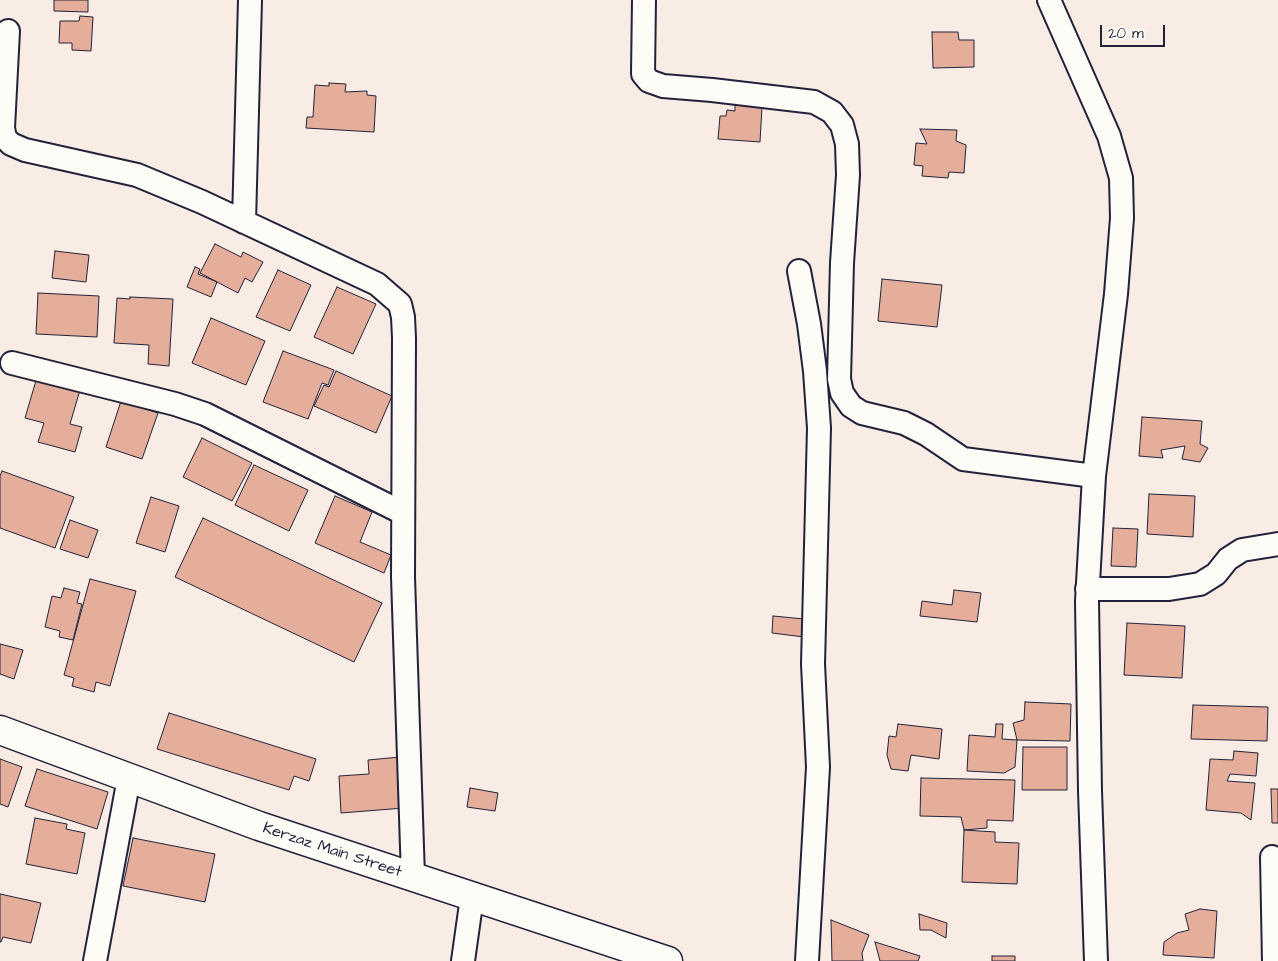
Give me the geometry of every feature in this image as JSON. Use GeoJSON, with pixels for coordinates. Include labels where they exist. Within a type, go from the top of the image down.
{"type":"FeatureCollection","features":[{"type":"Feature","properties":{"kind":"street"},"geometry":{"type":"LineString","coordinates":[[244,222],[250,0]]}},
{"type":"Feature","properties":{"kind":"street"},"geometry":{"type":"LineString","coordinates":[[644,0],[643,74],[648,80],[663,86],[814,102],[832,112],[842,125],[847,144],[848,174],[842,262],[840,379],[842,393],[851,406],[862,412],[904,423],[926,434],[963,460],[1094,476]]}},
{"type":"Feature","properties":{"kind":"street"},"geometry":{"type":"LineString","coordinates":[[1049,0],[1109,136],[1121,178],[1122,218],[1116,294],[1094,476],[1088,589],[1090,792],[1096,961]]}},
{"type":"Feature","properties":{"kind":"street"},"geometry":{"type":"LineString","coordinates":[[8,31],[3,128],[5,138],[11,144],[24,150],[137,175],[377,284],[400,304],[404,338],[403,587],[413,877]]}},
{"type":"Feature","properties":{"kind":"street"},"geometry":{"type":"LineString","coordinates":[[799,271],[810,324],[818,428],[813,664],[818,767],[807,961]]}},
{"type":"Feature","properties":{"kind":"street"},"geometry":{"type":"LineString","coordinates":[[12,363],[175,404],[204,414],[403,513]]}},
{"type":"Feature","properties":{"kind":"street"},"geometry":{"type":"LineString","coordinates":[[1088,589],[1169,589],[1200,584],[1216,574],[1228,559],[1242,550],[1278,544]]}},
{"type":"Feature","properties":{"kind":"street","name":"Kerzaz Main Street"},"geometry":{"type":"LineString","coordinates":[[0,730],[259,826],[656,959]]}},
{"type":"Feature","properties":{"kind":"street"},"geometry":{"type":"LineString","coordinates":[[95,961],[129,778]]}},
{"type":"Feature","properties":{"kind":"street"},"geometry":{"type":"LineString","coordinates":[[1272,857],[1274,961]]}},
{"type":"Feature","properties":{"kind":"street"},"geometry":{"type":"LineString","coordinates":[[463,961],[472,897]]}},
{"type":"Feature","properties":{"kind":"building"},"geometry":{"type":"Polygon","coordinates":[[[54,0],[88,0],[88,12],[54,11],[54,0]]]}},
{"type":"Feature","properties":{"kind":"building"},"geometry":{"type":"Polygon","coordinates":[[[80,16],[93,17],[91,51],[72,50],[72,43],[59,43],[60,21],[79,21],[80,16]]]}},
{"type":"Feature","properties":{"kind":"building"},"geometry":{"type":"Polygon","coordinates":[[[932,32],[958,32],[959,40],[974,40],[974,67],[933,68],[932,32]]]}},
{"type":"Feature","properties":{"kind":"building"},"geometry":{"type":"Polygon","coordinates":[[[329,83],[346,84],[345,92],[367,91],[367,95],[376,96],[374,132],[306,128],[307,117],[313,117],[315,85],[329,86],[329,83]]]}},
{"type":"Feature","properties":{"kind":"building"},"geometry":{"type":"Polygon","coordinates":[[[735,105],[762,107],[760,142],[718,139],[720,116],[726,116],[727,110],[735,111],[735,105]]]}},
{"type":"Feature","properties":{"kind":"building"},"geometry":{"type":"Polygon","coordinates":[[[920,129],[957,130],[956,141],[966,145],[964,173],[949,172],[948,178],[922,176],[923,166],[914,165],[916,143],[927,144],[920,129]]]}},
{"type":"Feature","properties":{"kind":"building"},"geometry":{"type":"Polygon","coordinates":[[[215,244],[241,257],[243,252],[263,262],[252,282],[245,278],[238,293],[200,273],[215,244]]]}},
{"type":"Feature","properties":{"kind":"building"},"geometry":{"type":"Polygon","coordinates":[[[55,251],[89,255],[86,282],[52,278],[55,251]]]}},
{"type":"Feature","properties":{"kind":"building"},"geometry":{"type":"Polygon","coordinates":[[[195,267],[200,269],[198,274],[217,282],[211,297],[187,287],[195,267]]]}},
{"type":"Feature","properties":{"kind":"building"},"geometry":{"type":"Polygon","coordinates":[[[278,270],[311,285],[290,331],[256,317],[278,270]]]}},
{"type":"Feature","properties":{"kind":"building"},"geometry":{"type":"Polygon","coordinates":[[[882,279],[942,285],[937,327],[878,321],[882,279]]]}},
{"type":"Feature","properties":{"kind":"building"},"geometry":{"type":"Polygon","coordinates":[[[337,287],[376,304],[353,354],[314,337],[337,287]]]}},
{"type":"Feature","properties":{"kind":"building"},"geometry":{"type":"Polygon","coordinates":[[[38,293],[99,296],[97,337],[36,334],[38,293]]]}},
{"type":"Feature","properties":{"kind":"building"},"geometry":{"type":"Polygon","coordinates":[[[130,297],[173,299],[169,366],[148,364],[149,345],[114,343],[117,298],[130,299],[130,297]]]}},
{"type":"Feature","properties":{"kind":"building"},"geometry":{"type":"Polygon","coordinates":[[[211,318],[265,341],[246,385],[192,363],[211,318]]]}},
{"type":"Feature","properties":{"kind":"building"},"geometry":{"type":"Polygon","coordinates":[[[283,351],[334,370],[328,385],[322,383],[308,419],[263,402],[283,351]]]}},
{"type":"Feature","properties":{"kind":"building"},"geometry":{"type":"Polygon","coordinates":[[[336,371],[392,396],[376,433],[314,406],[324,385],[329,387],[336,371]]]}},
{"type":"Feature","properties":{"kind":"building"},"geometry":{"type":"Polygon","coordinates":[[[37,377],[80,390],[70,424],[82,427],[75,452],[38,442],[44,423],[25,418],[37,377]]]}},
{"type":"Feature","properties":{"kind":"building"},"geometry":{"type":"Polygon","coordinates":[[[121,401],[158,413],[142,459],[106,447],[121,401]]]}},
{"type":"Feature","properties":{"kind":"building"},"geometry":{"type":"Polygon","coordinates":[[[1142,417],[1202,421],[1200,444],[1208,448],[1200,462],[1182,459],[1185,446],[1161,450],[1163,458],[1139,456],[1142,417]]]}},
{"type":"Feature","properties":{"kind":"building"},"geometry":{"type":"Polygon","coordinates":[[[202,438],[252,463],[232,501],[183,477],[202,438]]]}},
{"type":"Feature","properties":{"kind":"building"},"geometry":{"type":"Polygon","coordinates":[[[254,465],[308,490],[289,531],[235,505],[254,465]]]}},
{"type":"Feature","properties":{"kind":"building"},"geometry":{"type":"Polygon","coordinates":[[[2,471],[74,497],[55,548],[0,528],[0,476],[2,471]]]}},
{"type":"Feature","properties":{"kind":"building"},"geometry":{"type":"Polygon","coordinates":[[[1149,494],[1195,496],[1193,537],[1147,534],[1149,494]]]}},
{"type":"Feature","properties":{"kind":"building"},"geometry":{"type":"Polygon","coordinates":[[[335,496],[372,512],[360,542],[391,555],[384,573],[315,543],[335,496]]]}},
{"type":"Feature","properties":{"kind":"building"},"geometry":{"type":"Polygon","coordinates":[[[151,497],[179,506],[165,552],[136,543],[151,497]]]}},
{"type":"Feature","properties":{"kind":"building"},"geometry":{"type":"Polygon","coordinates":[[[203,518],[382,603],[354,662],[175,577],[203,518]]]}},
{"type":"Feature","properties":{"kind":"building"},"geometry":{"type":"Polygon","coordinates":[[[70,520],[98,530],[88,558],[60,549],[70,520]]]}},
{"type":"Feature","properties":{"kind":"building"},"geometry":{"type":"Polygon","coordinates":[[[1113,528],[1138,529],[1136,567],[1111,566],[1113,528]]]}},
{"type":"Feature","properties":{"kind":"building"},"geometry":{"type":"Polygon","coordinates":[[[90,579],[136,591],[110,686],[96,682],[94,692],[72,686],[74,678],[64,675],[90,579]]]}},
{"type":"Feature","properties":{"kind":"building"},"geometry":{"type":"Polygon","coordinates":[[[64,588],[80,592],[77,603],[82,604],[73,640],[59,637],[60,631],[45,627],[52,596],[61,598],[64,588]]]}},
{"type":"Feature","properties":{"kind":"building"},"geometry":{"type":"Polygon","coordinates":[[[954,590],[981,593],[977,622],[920,616],[922,601],[952,605],[954,590]]]}},
{"type":"Feature","properties":{"kind":"building"},"geometry":{"type":"Polygon","coordinates":[[[773,616],[804,619],[804,637],[772,633],[773,616]]]}},
{"type":"Feature","properties":{"kind":"building"},"geometry":{"type":"Polygon","coordinates":[[[1127,623],[1185,626],[1182,678],[1124,675],[1127,623]]]}},
{"type":"Feature","properties":{"kind":"building"},"geometry":{"type":"Polygon","coordinates":[[[0,644],[23,650],[14,679],[0,674],[0,644]]]}},
{"type":"Feature","properties":{"kind":"building"},"geometry":{"type":"Polygon","coordinates":[[[1025,702],[1071,704],[1070,741],[1017,740],[1013,723],[1024,720],[1025,702]]]}},
{"type":"Feature","properties":{"kind":"building"},"geometry":{"type":"Polygon","coordinates":[[[1193,705],[1268,707],[1267,741],[1191,739],[1193,705]]]}},
{"type":"Feature","properties":{"kind":"building"},"geometry":{"type":"Polygon","coordinates":[[[169,713],[316,759],[309,781],[294,776],[289,790],[157,749],[169,713]]]}},
{"type":"Feature","properties":{"kind":"building"},"geometry":{"type":"Polygon","coordinates":[[[898,724],[942,729],[939,759],[911,755],[908,771],[891,769],[887,755],[889,736],[896,737],[898,724]]]}},
{"type":"Feature","properties":{"kind":"building"},"geometry":{"type":"Polygon","coordinates":[[[996,724],[1003,724],[1002,739],[1017,740],[1015,767],[1004,773],[967,771],[969,735],[995,737],[996,724]]]}},
{"type":"Feature","properties":{"kind":"building"},"geometry":{"type":"Polygon","coordinates":[[[1023,747],[1067,747],[1067,790],[1022,790],[1023,747]]]}},
{"type":"Feature","properties":{"kind":"building"},"geometry":{"type":"Polygon","coordinates":[[[1234,751],[1258,753],[1256,776],[1230,774],[1227,781],[1255,783],[1251,820],[1241,813],[1206,810],[1210,759],[1233,760],[1234,751]]]}},
{"type":"Feature","properties":{"kind":"building"},"geometry":{"type":"Polygon","coordinates":[[[400,757],[404,808],[341,813],[339,776],[369,774],[368,760],[400,757]]]}},
{"type":"Feature","properties":{"kind":"building"},"geometry":{"type":"Polygon","coordinates":[[[0,759],[22,767],[8,807],[0,804],[0,759]]]}},
{"type":"Feature","properties":{"kind":"building"},"geometry":{"type":"Polygon","coordinates":[[[37,769],[108,792],[97,829],[25,806],[37,769]]]}},
{"type":"Feature","properties":{"kind":"building"},"geometry":{"type":"Polygon","coordinates":[[[921,778],[1015,780],[1013,821],[987,820],[987,828],[964,830],[961,817],[920,816],[921,778]]]}},
{"type":"Feature","properties":{"kind":"building"},"geometry":{"type":"Polygon","coordinates":[[[470,788],[498,793],[495,811],[467,807],[470,788]]]}},
{"type":"Feature","properties":{"kind":"building"},"geometry":{"type":"Polygon","coordinates":[[[1271,789],[1278,789],[1278,823],[1272,823],[1271,789]]]}},
{"type":"Feature","properties":{"kind":"building"},"geometry":{"type":"Polygon","coordinates":[[[35,818],[67,824],[66,829],[85,833],[77,874],[26,864],[35,818]]]}},
{"type":"Feature","properties":{"kind":"building"},"geometry":{"type":"Polygon","coordinates":[[[964,830],[995,832],[995,842],[1019,843],[1017,884],[962,882],[964,830]]]}},
{"type":"Feature","properties":{"kind":"building"},"geometry":{"type":"Polygon","coordinates":[[[133,838],[215,854],[205,902],[123,886],[133,838]]]}},
{"type":"Feature","properties":{"kind":"building"},"geometry":{"type":"Polygon","coordinates":[[[0,894],[41,903],[31,943],[3,937],[0,942],[0,894]]]}},
{"type":"Feature","properties":{"kind":"building"},"geometry":{"type":"Polygon","coordinates":[[[1200,909],[1217,911],[1214,958],[1163,955],[1164,942],[1177,933],[1189,930],[1185,914],[1200,909]]]}},
{"type":"Feature","properties":{"kind":"building"},"geometry":{"type":"Polygon","coordinates":[[[919,914],[947,923],[946,938],[931,930],[920,930],[919,914]]]}},
{"type":"Feature","properties":{"kind":"building"},"geometry":{"type":"Polygon","coordinates":[[[831,920],[869,935],[862,953],[863,961],[832,961],[831,920]]]}},
{"type":"Feature","properties":{"kind":"building"},"geometry":{"type":"Polygon","coordinates":[[[875,942],[920,956],[918,961],[880,961],[875,942]]]}},
{"type":"Feature","properties":{"kind":"building"},"geometry":{"type":"Polygon","coordinates":[[[992,956],[1015,956],[1015,961],[992,961],[992,956]]]}}]}
